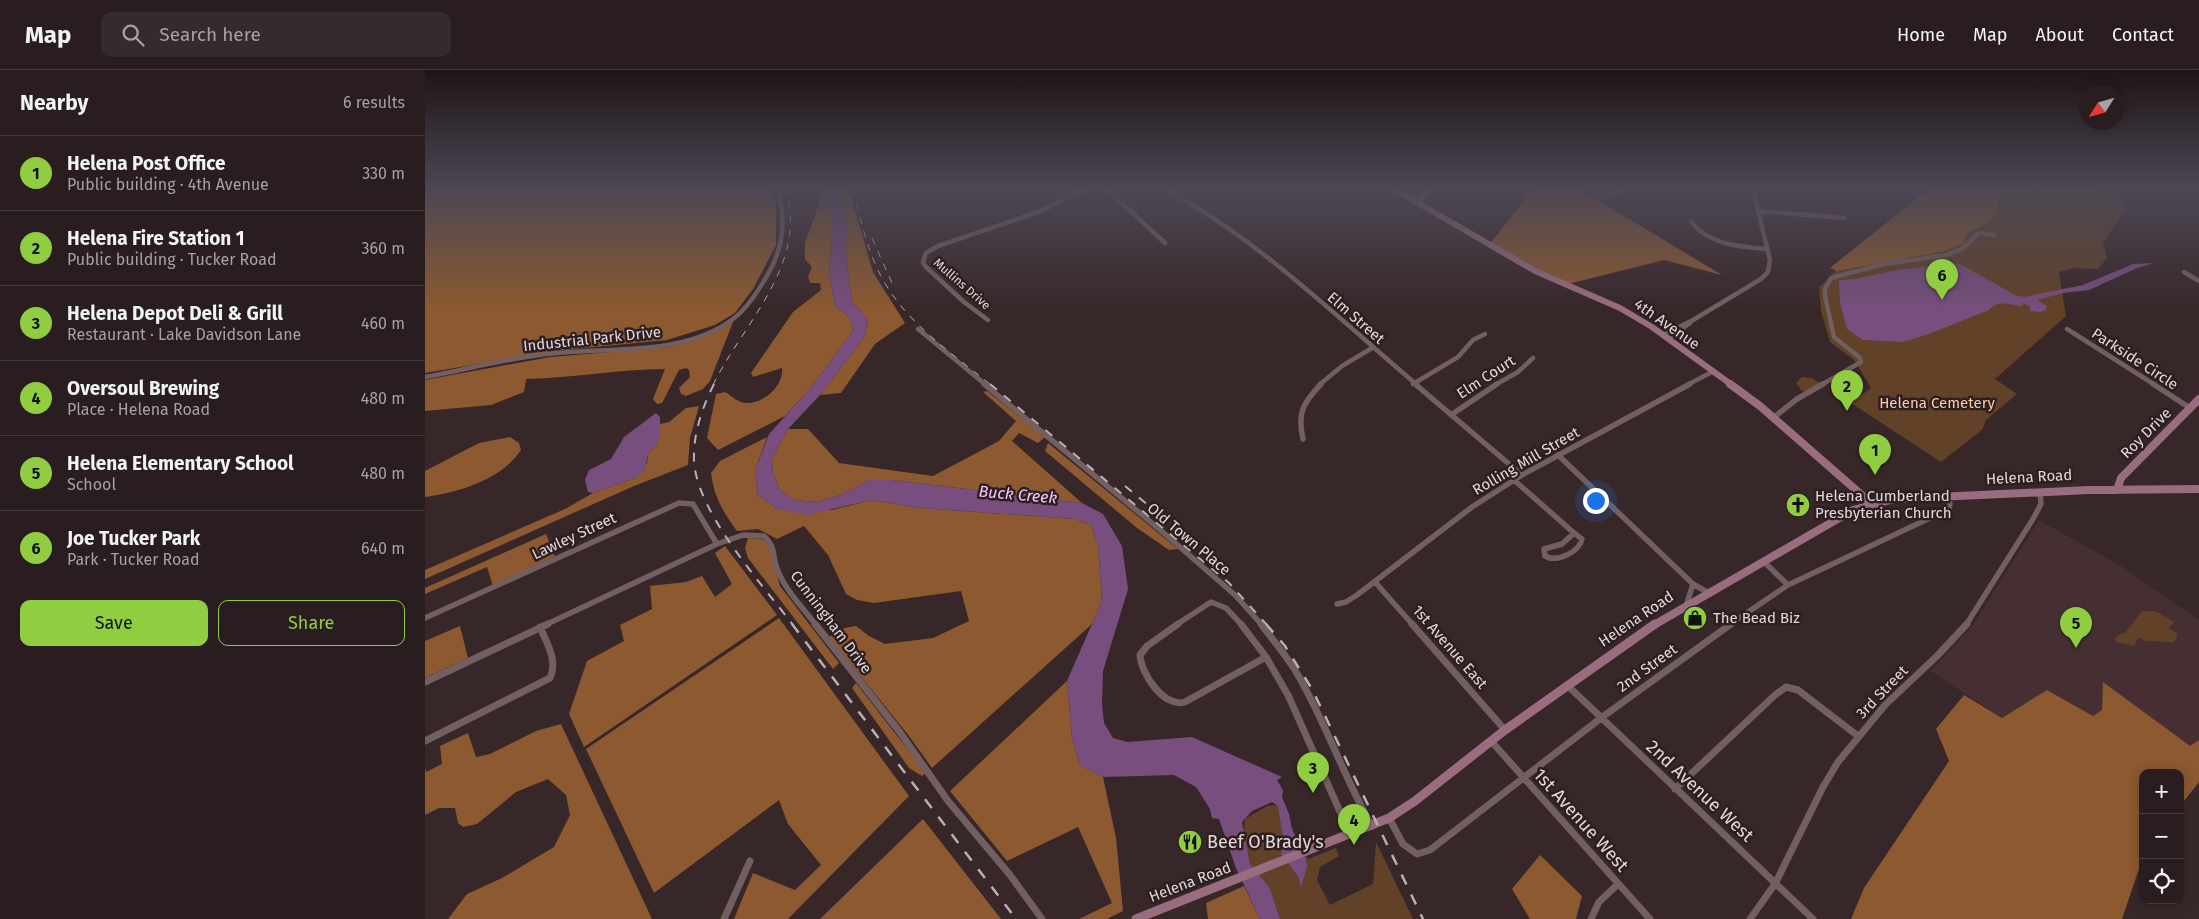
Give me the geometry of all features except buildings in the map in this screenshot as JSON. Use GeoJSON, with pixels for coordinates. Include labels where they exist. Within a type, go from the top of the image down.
{"type":"FeatureCollection","features":[{"type":"Feature","properties":{"kind":"main road","name":"4th Avenue"},"geometry":{"type":"LineString","coordinates":[[1464,230],[1529,268],[1620,308],[1665,336],[1773,418],[1871,504]]}},
{"type":"Feature","properties":{"kind":"main road","name":"Roy Drive"},"geometry":{"type":"LineString","coordinates":[[2117,490],[2121,478],[2199,399]]}},
{"type":"Feature","properties":{"kind":"main road","name":"Helena Road"},"geometry":{"type":"LineString","coordinates":[[1136,919],[1389,818],[1415,801],[1505,730],[1665,617],[1836,519],[1871,504],[1894,499],[1944,496],[2199,489]]}},
{"type":"Feature","properties":{"kind":"street","name":"Industrial Park Drive"},"geometry":{"type":"LineString","coordinates":[[425,377],[555,353],[660,346],[691,338],[728,322],[747,305],[774,264],[781,245],[780,230]]}},
{"type":"Feature","properties":{"kind":"street","name":"Mullins Drive"},"geometry":{"type":"LineString","coordinates":[[986,230],[938,246],[926,253],[923,262],[926,267],[988,320]]}},
{"type":"Feature","properties":{"kind":"street"},"geometry":{"type":"LineString","coordinates":[[1151,230],[1165,243]]}},
{"type":"Feature","properties":{"kind":"street","name":"Elm Street"},"geometry":{"type":"LineString","coordinates":[[1231,230],[1250,243],[1522,475]]}},
{"type":"Feature","properties":{"kind":"street"},"geometry":{"type":"LineString","coordinates":[[1699,230],[1719,241],[1737,246],[1768,249]]}},
{"type":"Feature","properties":{"kind":"street"},"geometry":{"type":"LineString","coordinates":[[1665,336],[1765,275],[1770,264],[1763,230]]}},
{"type":"Feature","properties":{"kind":"street"},"geometry":{"type":"LineString","coordinates":[[1773,418],[1797,399],[1861,362],[1860,358],[1834,337],[1825,296],[1825,289],[1831,278],[1884,264],[1947,255],[1963,248],[1977,234],[1986,233],[1994,235]]}},
{"type":"Feature","properties":{"kind":"street"},"geometry":{"type":"LineString","coordinates":[[919,255],[926,253]]}},
{"type":"Feature","properties":{"kind":"street"},"geometry":{"type":"LineString","coordinates":[[2185,272],[2199,281]]}},
{"type":"Feature","properties":{"kind":"street","name":"Old Town Place"},"geometry":{"type":"LineString","coordinates":[[918,329],[1165,534],[1253,613],[1299,677],[1324,725],[1357,800],[1372,826]]}},
{"type":"Feature","properties":{"kind":"street","name":"Parkside Circle"},"geometry":{"type":"LineString","coordinates":[[2067,329],[2190,408]]}},
{"type":"Feature","properties":{"kind":"street"},"geometry":{"type":"LineString","coordinates":[[1413,384],[1436,368],[1457,357],[1474,340],[1485,334]]}},
{"type":"Feature","properties":{"kind":"street"},"geometry":{"type":"LineString","coordinates":[[1303,439],[1300,419],[1301,412],[1311,395],[1350,359],[1372,348]]}},
{"type":"Feature","properties":{"kind":"street","name":"Elm Court"},"geometry":{"type":"LineString","coordinates":[[1451,415],[1517,372],[1533,358]]}},
{"type":"Feature","properties":{"kind":"street","name":"Rolling Mill Street"},"geometry":{"type":"LineString","coordinates":[[1337,604],[1351,599],[1472,507],[1522,475],[1712,372]]}},
{"type":"Feature","properties":{"kind":"street"},"geometry":{"type":"LineString","coordinates":[[1558,455],[1693,584],[1707,592]]}},
{"type":"Feature","properties":{"kind":"street"},"geometry":{"type":"LineString","coordinates":[[1514,480],[1582,539],[1581,544],[1556,560],[1550,560],[1545,556],[1543,551],[1546,548],[1562,544],[1574,533]]}},
{"type":"Feature","properties":{"kind":"street","name":"3rd Street"},"geometry":{"type":"LineString","coordinates":[[1750,919],[1775,884],[1823,787],[1858,736],[1885,705],[1937,656],[1966,625],[2033,519],[2041,504],[2040,492]]}},
{"type":"Feature","properties":{"kind":"street","name":"2nd Street"},"geometry":{"type":"LineString","coordinates":[[1389,818],[1403,844],[1417,854],[1430,850],[1601,718],[1739,618],[1788,585],[1949,509],[1950,504],[1944,496]]}},
{"type":"Feature","properties":{"kind":"street","name":"Lawley Street"},"geometry":{"type":"LineString","coordinates":[[425,618],[679,503],[693,504],[717,544]]}},
{"type":"Feature","properties":{"kind":"street","name":"Cunningham Drive"},"geometry":{"type":"LineString","coordinates":[[425,682],[717,544],[750,534],[764,536],[771,542],[777,570],[789,590],[899,731],[948,801],[1010,875],[1042,919]]}},
{"type":"Feature","properties":{"kind":"street"},"geometry":{"type":"LineString","coordinates":[[1763,561],[1788,585]]}},
{"type":"Feature","properties":{"kind":"street","name":"1st Avenue East"},"geometry":{"type":"LineString","coordinates":[[1375,582],[1505,730]]}},
{"type":"Feature","properties":{"kind":"street"},"geometry":{"type":"LineString","coordinates":[[1687,603],[1693,584]]}},
{"type":"Feature","properties":{"kind":"street"},"geometry":{"type":"LineString","coordinates":[[1266,657],[1181,703],[1172,702],[1165,697],[1143,669],[1139,659],[1141,652],[1147,646],[1203,606],[1215,602],[1224,606],[1233,615],[1266,657],[1279,676],[1350,834]]}},
{"type":"Feature","properties":{"kind":"street"},"geometry":{"type":"LineString","coordinates":[[425,741],[549,678],[554,672],[550,652],[540,627]]}},
{"type":"Feature","properties":{"kind":"street","name":"2nd Avenue West"},"geometry":{"type":"LineString","coordinates":[[1567,685],[1813,919]]}},
{"type":"Feature","properties":{"kind":"street"},"geometry":{"type":"LineString","coordinates":[[1675,789],[1734,733],[1749,722],[1767,701],[1786,687],[1798,690],[1858,736]]}},
{"type":"Feature","properties":{"kind":"street","name":"1st Avenue West"},"geometry":{"type":"LineString","coordinates":[[1491,741],[1650,919]]}},
{"type":"Feature","properties":{"kind":"street"},"geometry":{"type":"LineString","coordinates":[[724,919],[750,861]]}},
{"type":"Feature","properties":{"kind":"street"},"geometry":{"type":"LineString","coordinates":[[1591,919],[1599,902],[1618,884]]}},
{"type":"Feature","properties":{"kind":"shaded area"},"geometry":{"type":"Polygon","coordinates":[[[425,230],[776,230],[776,245],[753,289],[735,313],[715,325],[667,340],[553,351],[425,373],[425,230]]]}},
{"type":"Feature","properties":{"kind":"shaded area"},"geometry":{"type":"Polygon","coordinates":[[[810,230],[833,230],[829,272],[835,306],[850,318],[853,331],[809,390],[785,416],[718,450],[707,438],[716,394],[725,392],[743,403],[753,403],[771,393],[780,381],[782,368],[753,377],[751,373],[793,312],[821,290],[820,283],[810,283],[808,277],[812,267],[805,259],[805,243],[810,230]]]}},
{"type":"Feature","properties":{"kind":"shaded area"},"geometry":{"type":"Polygon","coordinates":[[[833,230],[847,230],[846,254],[852,302],[868,319],[865,336],[820,395],[788,429],[772,458],[773,473],[780,490],[794,500],[818,502],[840,495],[870,480],[892,480],[1082,503],[1103,514],[1122,546],[1128,589],[1103,671],[1102,704],[1104,723],[1113,738],[1127,742],[1192,737],[1282,777],[1277,780],[1283,790],[1282,797],[1289,814],[1292,829],[1306,859],[1307,867],[1301,887],[1298,876],[1281,854],[1284,844],[1278,806],[1272,802],[1252,811],[1242,822],[1250,864],[1270,888],[1280,919],[1260,919],[1236,868],[1219,819],[1212,818],[1210,809],[1196,787],[1174,775],[1103,777],[1080,765],[1072,738],[1067,681],[1102,601],[1098,546],[1091,525],[1075,519],[921,508],[871,500],[807,515],[777,509],[758,495],[755,471],[769,434],[809,390],[853,331],[850,318],[835,306],[829,272],[833,230]]]}},
{"type":"Feature","properties":{"kind":"shaded area"},"geometry":{"type":"Polygon","coordinates":[[[847,230],[861,230],[873,272],[905,323],[875,344],[841,393],[820,395],[865,336],[868,319],[852,302],[846,254],[847,230]]]}},
{"type":"Feature","properties":{"kind":"shaded area"},"geometry":{"type":"Polygon","coordinates":[[[1501,230],[1647,230],[1722,275],[1664,260],[1568,284],[1537,270],[1490,244],[1501,230]]]}},
{"type":"Feature","properties":{"kind":"shaded area"},"geometry":{"type":"Polygon","coordinates":[[[1878,230],[1975,230],[1967,234],[1964,243],[1945,251],[1837,271],[1830,268],[1878,230]]]}},
{"type":"Feature","properties":{"kind":"shaded area"},"geometry":{"type":"Polygon","coordinates":[[[1953,263],[1960,264],[2015,295],[2024,297],[2083,285],[2133,264],[2154,263],[2137,268],[2089,290],[2063,293],[2037,300],[2047,306],[2046,310],[2040,312],[2030,311],[2030,306],[2022,303],[2023,305],[2021,306],[2000,304],[1929,334],[1903,342],[1863,340],[1847,329],[1840,303],[1839,280],[1953,263]]]}},
{"type":"Feature","properties":{"kind":"shaded area"},"geometry":{"type":"Polygon","coordinates":[[[733,322],[710,381],[703,389],[686,396],[681,394],[679,388],[690,377],[689,370],[686,368],[679,370],[662,403],[657,404],[653,399],[665,369],[630,370],[526,379],[524,392],[491,405],[425,411],[425,380],[550,357],[671,347],[716,331],[733,322]]]}},
{"type":"Feature","properties":{"kind":"shaded area"},"geometry":{"type":"Polygon","coordinates":[[[987,391],[1045,437],[1038,443],[1019,433],[1012,441],[1082,503],[892,480],[870,480],[840,495],[818,502],[794,500],[780,490],[773,473],[772,458],[788,429],[808,429],[839,463],[933,476],[999,441],[1016,421],[983,392],[987,391]]]}},
{"type":"Feature","properties":{"kind":"shaded area"},"geometry":{"type":"Polygon","coordinates":[[[699,406],[690,438],[688,465],[634,486],[425,579],[425,570],[565,509],[593,493],[635,478],[647,463],[648,454],[658,441],[660,424],[669,422],[686,408],[699,406]]]}},
{"type":"Feature","properties":{"kind":"shaded area"},"geometry":{"type":"Polygon","coordinates":[[[656,413],[660,417],[659,438],[648,454],[645,470],[635,478],[593,493],[588,492],[585,480],[589,470],[611,459],[624,437],[656,413]]]}},
{"type":"Feature","properties":{"kind":"shaded area"},"geometry":{"type":"Polygon","coordinates":[[[510,437],[519,443],[521,450],[513,460],[491,477],[452,492],[425,497],[425,471],[479,443],[510,437]]]}},
{"type":"Feature","properties":{"kind":"shaded area"},"geometry":{"type":"Polygon","coordinates":[[[767,437],[755,471],[758,495],[777,509],[832,510],[871,500],[921,508],[1075,519],[1091,525],[1098,546],[1102,601],[1092,624],[932,768],[909,736],[829,637],[845,628],[856,626],[869,636],[885,644],[933,638],[969,621],[961,591],[874,603],[857,600],[846,594],[828,555],[804,526],[777,539],[758,529],[737,531],[720,504],[714,490],[711,473],[720,461],[767,437]]]}},
{"type":"Feature","properties":{"kind":"shaded area"},"geometry":{"type":"Polygon","coordinates":[[[1048,443],[1178,549],[1169,550],[1137,528],[1045,451],[1048,443]]]}},
{"type":"Feature","properties":{"kind":"shaded area"},"geometry":{"type":"Polygon","coordinates":[[[2039,520],[2121,566],[2199,620],[2199,740],[2190,747],[2104,683],[2102,710],[2093,716],[2047,690],[2002,718],[1931,671],[1973,625],[2039,520]]]}},
{"type":"Feature","properties":{"kind":"shaded area"},"geometry":{"type":"Polygon","coordinates":[[[546,534],[555,556],[493,586],[487,567],[425,594],[425,588],[546,534]]]}},
{"type":"Feature","properties":{"kind":"shaded area"},"geometry":{"type":"Polygon","coordinates":[[[748,538],[762,539],[769,544],[780,586],[839,663],[833,669],[748,558],[745,548],[748,538]]]}},
{"type":"Feature","properties":{"kind":"shaded area"},"geometry":{"type":"Polygon","coordinates":[[[725,546],[777,615],[584,747],[569,714],[587,661],[624,641],[620,625],[652,609],[650,586],[686,582],[702,576],[715,597],[732,584],[715,553],[725,546]]]}},
{"type":"Feature","properties":{"kind":"shaded area"},"geometry":{"type":"Polygon","coordinates":[[[779,618],[909,796],[788,919],[734,919],[753,873],[795,890],[821,865],[788,824],[779,800],[654,893],[586,749],[779,618]]]}},
{"type":"Feature","properties":{"kind":"shaded area"},"geometry":{"type":"Polygon","coordinates":[[[460,626],[468,658],[425,678],[425,641],[460,626]]]}},
{"type":"Feature","properties":{"kind":"shaded area"},"geometry":{"type":"Polygon","coordinates":[[[1067,681],[1072,738],[1080,765],[1103,777],[1116,838],[1123,911],[1107,919],[1079,919],[1112,903],[1078,827],[1007,861],[950,791],[1067,681]]]}},
{"type":"Feature","properties":{"kind":"shaded area"},"geometry":{"type":"Polygon","coordinates":[[[2103,682],[2190,746],[2199,740],[2199,782],[2184,801],[2184,769],[2139,769],[2139,869],[2122,919],[1851,919],[1864,888],[1949,761],[1936,729],[1964,695],[2002,718],[2047,690],[2093,716],[2102,710],[2103,682]]]}},
{"type":"Feature","properties":{"kind":"shaded area"},"geometry":{"type":"Polygon","coordinates":[[[856,683],[926,773],[922,776],[909,768],[852,688],[856,683]]]}},
{"type":"Feature","properties":{"kind":"shaded area"},"geometry":{"type":"Polygon","coordinates":[[[561,724],[652,919],[448,919],[467,894],[502,878],[554,847],[570,815],[566,795],[548,779],[516,792],[477,824],[463,827],[458,823],[455,808],[439,808],[425,815],[425,766],[426,772],[442,764],[440,746],[468,733],[476,757],[490,754],[536,731],[561,724]]]}},
{"type":"Feature","properties":{"kind":"shaded area"},"geometry":{"type":"Polygon","coordinates":[[[923,819],[1001,919],[820,919],[923,819]]]}},
{"type":"Feature","properties":{"kind":"shaded area"},"geometry":{"type":"Polygon","coordinates":[[[1540,855],[1582,896],[1576,919],[1530,919],[1512,889],[1540,855]]]}},
{"type":"Feature","properties":{"kind":"shaded area"},"geometry":{"type":"Polygon","coordinates":[[[1244,886],[1260,919],[1208,919],[1206,903],[1244,886]]]}},
{"type":"Feature","properties":{"kind":"green space","name":"Helena Cemetery"},"geometry":{"type":"Polygon","coordinates":[[[1975,230],[2112,230],[2103,243],[2107,258],[2098,269],[2074,268],[2059,272],[2066,316],[1995,379],[2017,394],[1986,420],[1982,430],[1941,462],[1851,403],[1871,388],[1854,360],[1830,342],[1821,311],[1819,288],[1836,270],[1945,251],[1975,230]]]}},
{"type":"Feature","properties":{"kind":"green space"},"geometry":{"type":"Polygon","coordinates":[[[1802,377],[1812,378],[1820,383],[1805,392],[1802,391],[1796,383],[1802,377]]]}},
{"type":"Feature","properties":{"kind":"green space"},"geometry":{"type":"Polygon","coordinates":[[[2142,611],[2155,611],[2174,622],[2168,628],[2178,634],[2174,642],[2146,641],[2138,638],[2134,646],[2117,642],[2115,639],[2118,635],[2126,632],[2142,611]]]}},
{"type":"Feature","properties":{"kind":"green space"},"geometry":{"type":"Polygon","coordinates":[[[1278,805],[1308,859],[1336,848],[1339,856],[1320,867],[1317,880],[1330,905],[1373,884],[1376,842],[1413,919],[1280,919],[1270,888],[1250,864],[1244,832],[1245,819],[1267,806],[1278,805]]]}},
{"type":"Feature","properties":{"kind":"railway"},"geometry":{"type":"LineString","coordinates":[[713,385],[725,362],[769,292],[781,268],[788,242],[789,230]]}},
{"type":"Feature","properties":{"kind":"railway"},"geometry":{"type":"LineString","coordinates":[[864,230],[872,257],[882,278],[904,309],[931,337],[991,385]]}},
{"type":"Feature","properties":{"kind":"railway"},"geometry":{"type":"LineString","coordinates":[[872,238],[892,283]]}},
{"type":"Feature","properties":{"kind":"railway"},"geometry":{"type":"LineString","coordinates":[[714,384],[702,412],[695,441],[694,461],[698,481],[706,503],[718,525],[749,569],[793,625]]}},
{"type":"Feature","properties":{"kind":"railway"},"geometry":{"type":"LineString","coordinates":[[990,384],[1229,583],[1267,625]]}},
{"type":"Feature","properties":{"kind":"railway"},"geometry":{"type":"LineString","coordinates":[[1125,486],[1148,505]]}},
{"type":"Feature","properties":{"kind":"railway"},"geometry":{"type":"LineString","coordinates":[[792,624],[1016,919]]}},
{"type":"Feature","properties":{"kind":"railway"},"geometry":{"type":"LineString","coordinates":[[1266,624],[1285,646],[1312,689],[1423,919]]}},
{"type":"Feature","properties":{"kind":"place","name":"Joe Tucker Park"},"geometry":{"type":"Point","coordinates":[1942,300]}},
{"type":"Feature","properties":{"kind":"place","name":"Helena Fire Station 1"},"geometry":{"type":"Point","coordinates":[1847,411]}},
{"type":"Feature","properties":{"kind":"place","name":"Helena Post Office"},"geometry":{"type":"Point","coordinates":[1875,475]}},
{"type":"Feature","properties":{"kind":"place","name":"Helena Cumberland Presbyterian Church"},"geometry":{"type":"Point","coordinates":[1798,505]}},
{"type":"Feature","properties":{"kind":"place","name":"The Bead Biz"},"geometry":{"type":"Point","coordinates":[1695,618]}},
{"type":"Feature","properties":{"kind":"place","name":"Helena Elementary School"},"geometry":{"type":"Point","coordinates":[2076,648]}},
{"type":"Feature","properties":{"kind":"place","name":"Helena Depot Deli & Grill"},"geometry":{"type":"Point","coordinates":[1313,793]}},
{"type":"Feature","properties":{"kind":"place","name":"Beef O'Brady's"},"geometry":{"type":"Point","coordinates":[1190,842]}},
{"type":"Feature","properties":{"kind":"place","name":"Oversoul Brewing"},"geometry":{"type":"Point","coordinates":[1354,845]}},
{"type":"Feature","properties":{"kind":"water label","name":"Buck Creek"},"geometry":{"type":"Point","coordinates":[1018,494]}}]}
